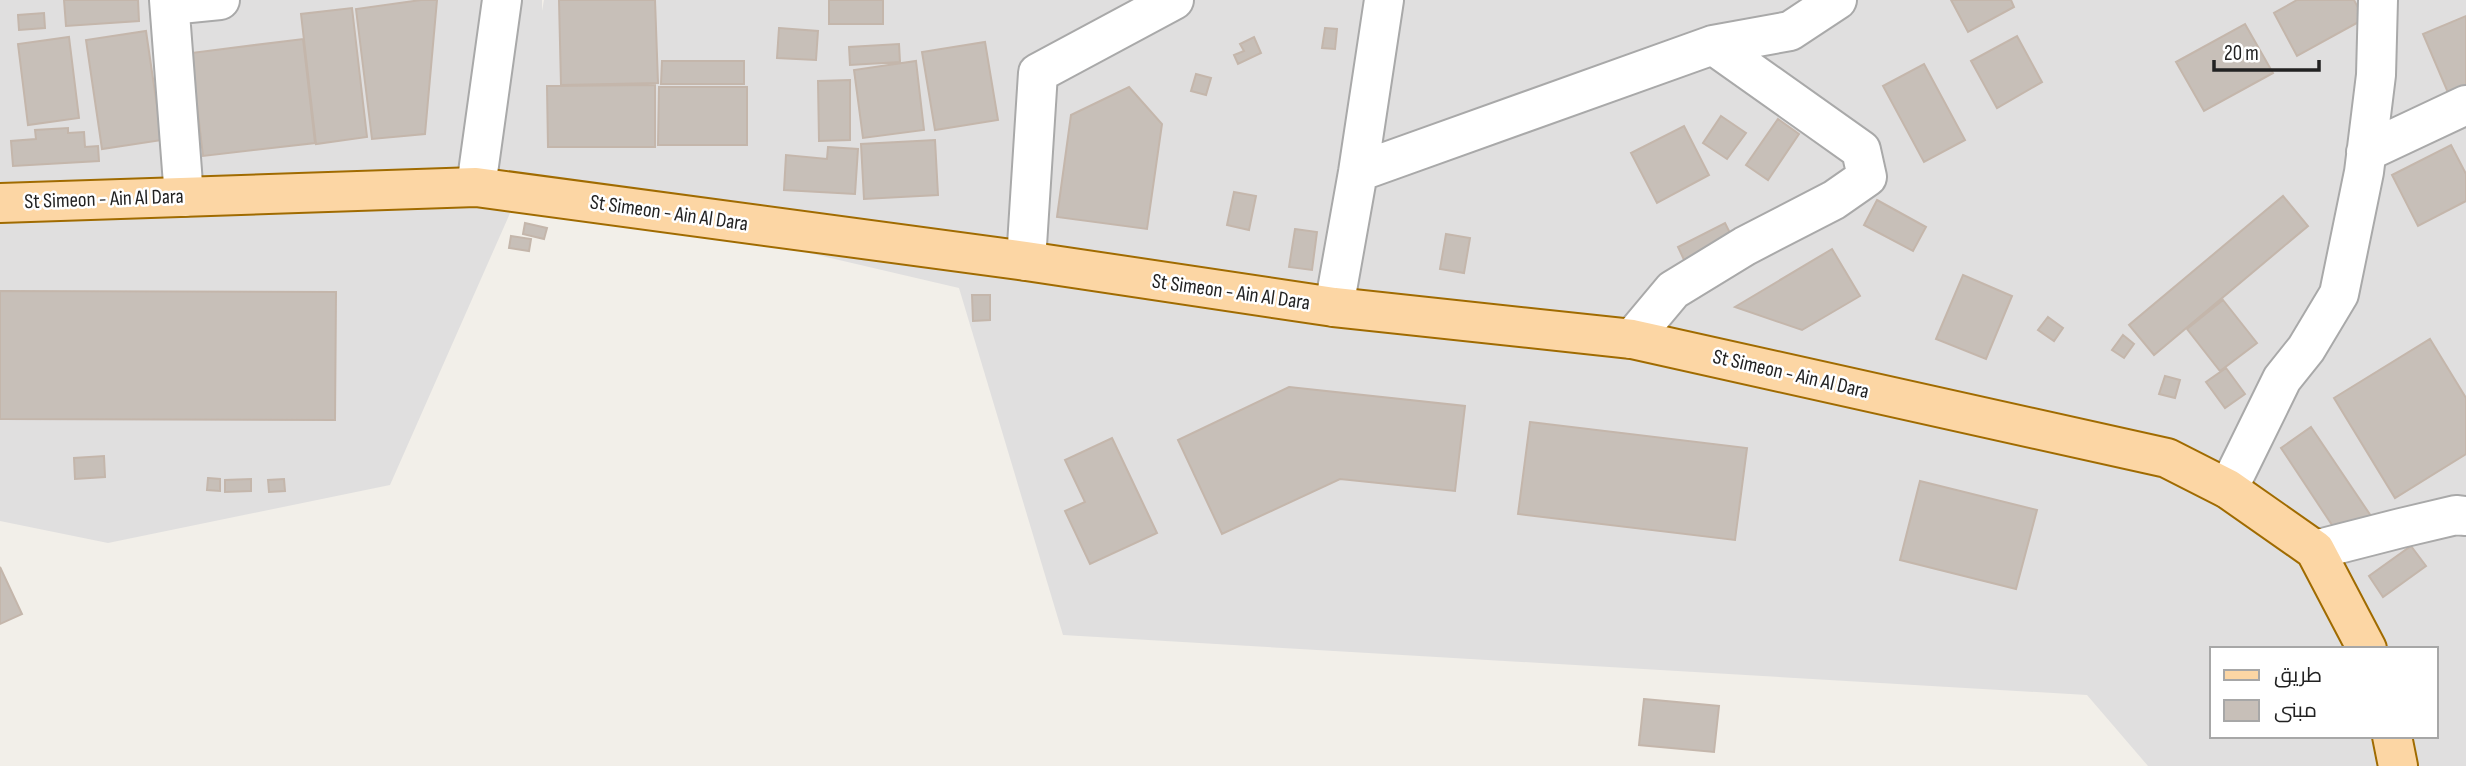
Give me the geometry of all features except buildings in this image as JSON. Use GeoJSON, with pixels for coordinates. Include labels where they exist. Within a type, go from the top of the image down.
{"type":"FeatureCollection","features":[{"type":"Feature","properties":{"kind":"main road","name":"St Simeon - Ain Al Dara"},"geometry":{"type":"LineString","coordinates":[[0,203],[476,187],[1026,261],[1334,307],[1632,339],[2167,458],[2228,489],[2315,550],[2366,647]]}},
{"type":"Feature","properties":{"kind":"main road"},"geometry":{"type":"LineString","coordinates":[[2392,738],[2399,766]]}},
{"type":"Feature","properties":{"kind":"street"},"geometry":{"type":"LineString","coordinates":[[184,197],[169,3],[219,0]]}},
{"type":"Feature","properties":{"kind":"street"},"geometry":{"type":"LineString","coordinates":[[476,187],[502,0]]}},
{"type":"Feature","properties":{"kind":"street"},"geometry":{"type":"LineString","coordinates":[[1026,261],[1038,73],[1174,0]]}},
{"type":"Feature","properties":{"kind":"street"},"geometry":{"type":"LineString","coordinates":[[1334,307],[1384,0]]}},
{"type":"Feature","properties":{"kind":"street"},"geometry":{"type":"LineString","coordinates":[[1358,172],[1713,45],[1790,31],[1837,0]]}},
{"type":"Feature","properties":{"kind":"street"},"geometry":{"type":"LineString","coordinates":[[2228,489],[2282,379],[2306,349],[2339,294],[2367,152],[2376,75],[2378,0]]}},
{"type":"Feature","properties":{"kind":"street"},"geometry":{"type":"LineString","coordinates":[[1632,339],[1674,290],[1745,246],[1834,200],[1867,177],[1861,150],[1713,45]]}},
{"type":"Feature","properties":{"kind":"street"},"geometry":{"type":"LineString","coordinates":[[2367,152],[2466,105]]}},
{"type":"Feature","properties":{"kind":"street"},"geometry":{"type":"LineString","coordinates":[[2315,550],[2401,527],[2456,515],[2466,516]]}},
{"type":"Feature","properties":{"kind":"shaded area"},"geometry":{"type":"Polygon","coordinates":[[[0,0],[542,0],[542,11],[544,0],[2466,0],[2466,766],[2148,766],[2087,695],[1063,635],[959,288],[522,186],[390,485],[108,543],[0,521],[0,0]]]}}]}
